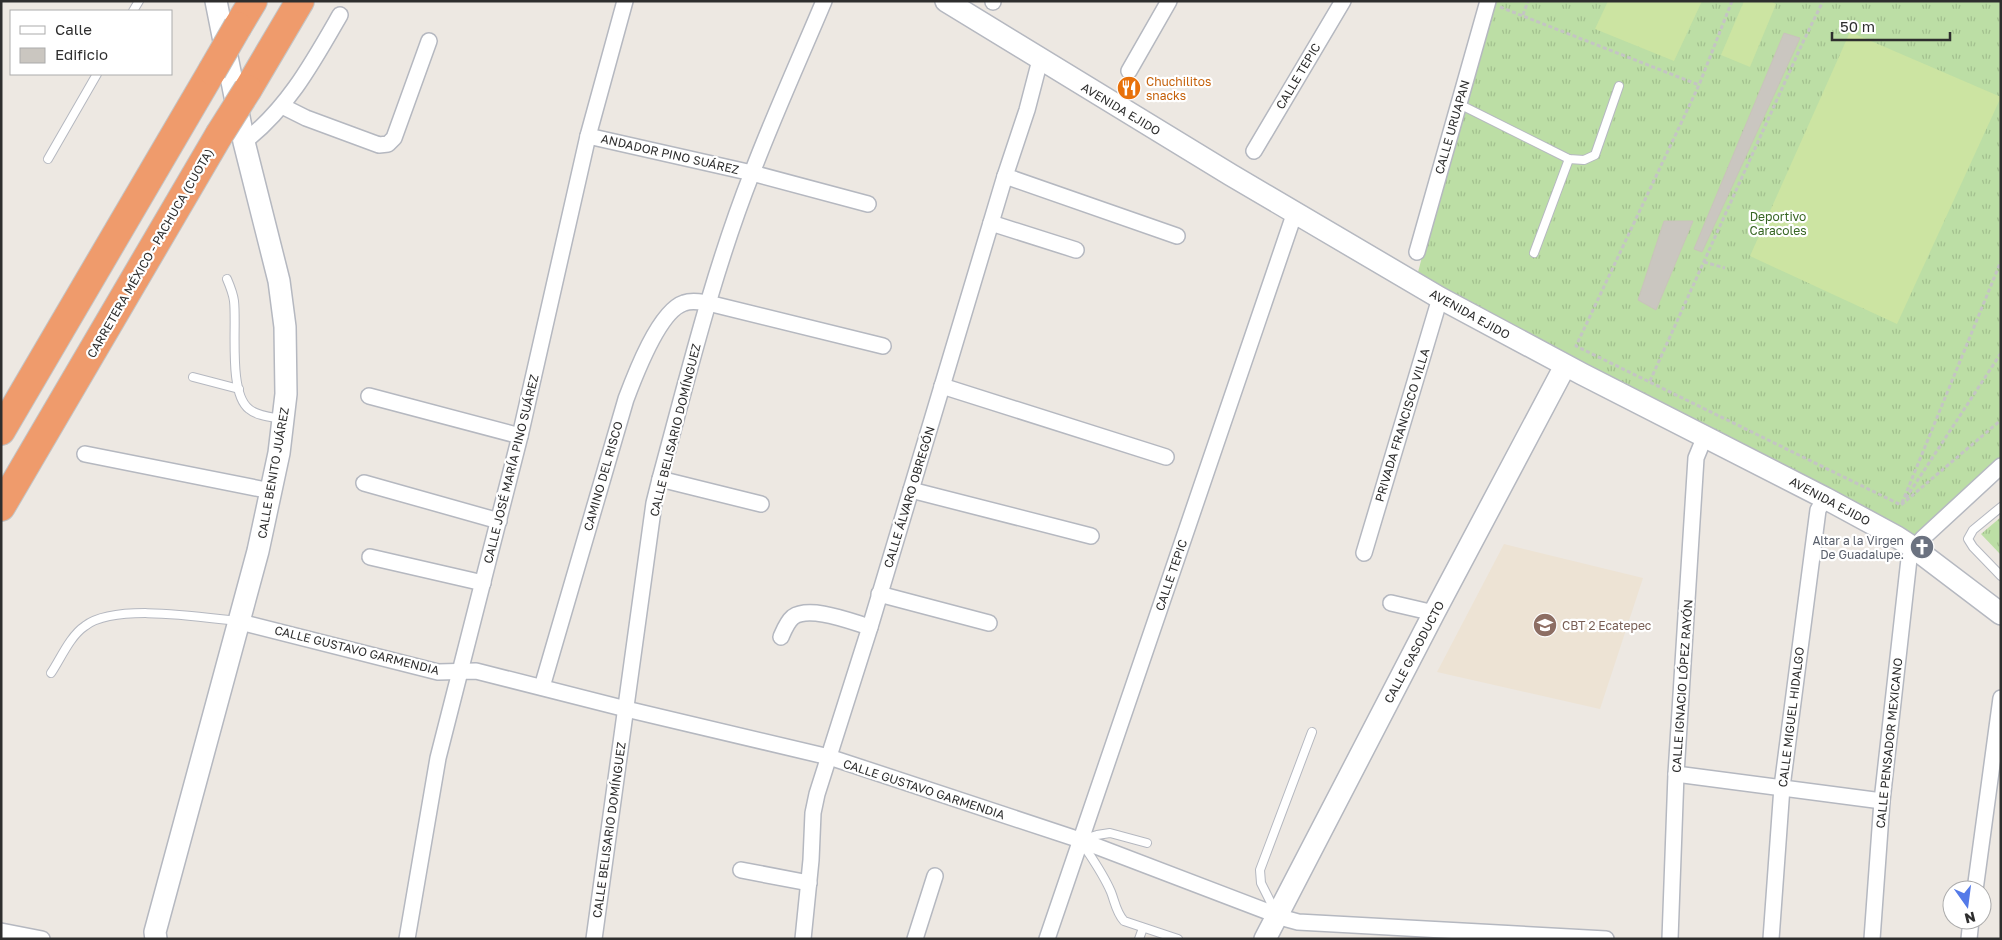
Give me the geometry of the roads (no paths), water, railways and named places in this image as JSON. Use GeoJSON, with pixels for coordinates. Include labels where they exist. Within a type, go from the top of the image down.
{"type":"FeatureCollection","features":[{"type":"Feature","properties":{"kind":"highway"},"geometry":{"type":"LineString","coordinates":[[1,430],[253,1]]}},
{"type":"Feature","properties":{"kind":"highway","name":"CARRETERA MÉXICO - PACHUCA (CUOTA)"},"geometry":{"type":"LineString","coordinates":[[1,507],[232,138],[248,89],[300,1]]}},
{"type":"Feature","properties":{"kind":"main road","name":"CALLE BENITO JUÁREZ"},"geometry":{"type":"LineString","coordinates":[[154,937],[240,622],[271,491],[284,420],[287,361],[280,290],[232,138],[216,1]]}},
{"type":"Feature","properties":{"kind":"main road","name":"AVENIDA EJIDO"},"geometry":{"type":"LineString","coordinates":[[946,1],[1040,60],[1440,298],[1565,366],[1825,498],[1914,548],[2001,614]]}},
{"type":"Feature","properties":{"kind":"main road","name":"CALLE GASODUCTO"},"geometry":{"type":"LineString","coordinates":[[1265,939],[1565,366]]}},
{"type":"Feature","properties":{"kind":"street","name":"CALLE JOSÉ MARÍA PINO SUÁREZ"},"geometry":{"type":"LineString","coordinates":[[407,939],[438,758],[520,436],[588,136],[625,1]]}},
{"type":"Feature","properties":{"kind":"street","name":"CALLE BELISARIO DOMÍNGUEZ"},"geometry":{"type":"LineString","coordinates":[[594,939],[654,503],[708,303],[752,173],[824,1]]}},
{"type":"Feature","properties":{"kind":"street"},"geometry":{"type":"LineString","coordinates":[[1129,71],[1170,1]]}},
{"type":"Feature","properties":{"kind":"street","name":"CALLE TEPIC"},"geometry":{"type":"LineString","coordinates":[[1254,151],[1343,1]]}},
{"type":"Feature","properties":{"kind":"street","name":"CALLE URUAPAN"},"geometry":{"type":"LineString","coordinates":[[1417,252],[1488,2]]}},
{"type":"Feature","properties":{"kind":"street"},"geometry":{"type":"LineString","coordinates":[[232,138],[261,128],[282,106],[310,68],[340,15]]}},
{"type":"Feature","properties":{"kind":"street"},"geometry":{"type":"LineString","coordinates":[[282,106],[306,118],[379,144],[388,144],[394,138],[428,41]]}},
{"type":"Feature","properties":{"kind":"street","name":"CALLE ÁLVARO OBREGÓN"},"geometry":{"type":"LineString","coordinates":[[803,939],[809,883],[813,813],[817,794],[870,627],[1005,176],[1027,110],[1040,60]]}},
{"type":"Feature","properties":{"kind":"street","name":"ANDADOR PINO SUÁREZ"},"geometry":{"type":"LineString","coordinates":[[588,136],[752,173],[868,204]]}},
{"type":"Feature","properties":{"kind":"street"},"geometry":{"type":"LineString","coordinates":[[1005,176],[1177,236]]}},
{"type":"Feature","properties":{"kind":"street","name":"CALLE TEPIC"},"geometry":{"type":"LineString","coordinates":[[1047,939],[1295,212]]}},
{"type":"Feature","properties":{"kind":"street"},"geometry":{"type":"LineString","coordinates":[[991,223],[1076,250]]}},
{"type":"Feature","properties":{"kind":"street","name":"PRIVADA FRANCISCO VILLA"},"geometry":{"type":"LineString","coordinates":[[1364,553],[1440,298]]}},
{"type":"Feature","properties":{"kind":"street","name":"CAMINO DEL RISCO"},"geometry":{"type":"LineString","coordinates":[[542,687],[618,422],[640,364],[658,330],[676,307],[691,301],[708,303],[883,346]]}},
{"type":"Feature","properties":{"kind":"street"},"geometry":{"type":"LineString","coordinates":[[942,386],[1166,457]]}},
{"type":"Feature","properties":{"kind":"street"},"geometry":{"type":"LineString","coordinates":[[369,396],[520,436]]}},
{"type":"Feature","properties":{"kind":"street","name":"CALLE IGNACIO LÓPEZ RAYÓN"},"geometry":{"type":"LineString","coordinates":[[1670,939],[1676,774],[1696,458],[1705,436]]}},
{"type":"Feature","properties":{"kind":"street"},"geometry":{"type":"LineString","coordinates":[[85,454],[271,491]]}},
{"type":"Feature","properties":{"kind":"street"},"geometry":{"type":"LineString","coordinates":[[1914,548],[2001,466]]}},
{"type":"Feature","properties":{"kind":"street"},"geometry":{"type":"LineString","coordinates":[[660,479],[761,504]]}},
{"type":"Feature","properties":{"kind":"street"},"geometry":{"type":"LineString","coordinates":[[364,483],[499,521]]}},
{"type":"Feature","properties":{"kind":"street"},"geometry":{"type":"LineString","coordinates":[[911,490],[1091,536]]}},
{"type":"Feature","properties":{"kind":"street","name":"CALLE MIGUEL HIDALGO"},"geometry":{"type":"LineString","coordinates":[[1771,939],[1782,787],[1818,510],[1825,498]]}},
{"type":"Feature","properties":{"kind":"street","name":"CALLE PENSADOR MEXICANO"},"geometry":{"type":"LineString","coordinates":[[1872,939],[1882,801],[1907,568],[1914,548]]}},
{"type":"Feature","properties":{"kind":"street"},"geometry":{"type":"LineString","coordinates":[[370,557],[483,583]]}},
{"type":"Feature","properties":{"kind":"street"},"geometry":{"type":"LineString","coordinates":[[879,594],[989,624]]}},
{"type":"Feature","properties":{"kind":"street"},"geometry":{"type":"LineString","coordinates":[[1391,603],[1434,613]]}},
{"type":"Feature","properties":{"kind":"street"},"geometry":{"type":"LineString","coordinates":[[781,638],[792,618],[806,613],[820,614],[870,627]]}},
{"type":"Feature","properties":{"kind":"street","name":"CALLE GUSTAVO GARMENDIA"},"geometry":{"type":"LineString","coordinates":[[240,622],[438,672],[476,671],[829,757],[1080,840],[1298,922],[1606,939]]}},
{"type":"Feature","properties":{"kind":"street"},"geometry":{"type":"LineString","coordinates":[[1976,880],[2001,698]]}},
{"type":"Feature","properties":{"kind":"street"},"geometry":{"type":"LineString","coordinates":[[1676,774],[1882,801]]}},
{"type":"Feature","properties":{"kind":"street"},"geometry":{"type":"LineString","coordinates":[[740,870],[809,883]]}},
{"type":"Feature","properties":{"kind":"street"},"geometry":{"type":"LineString","coordinates":[[915,939],[935,876]]}},
{"type":"Feature","properties":{"kind":"street"},"geometry":{"type":"LineString","coordinates":[[1,931],[42,939]]}},
{"type":"Feature","properties":{"kind":"lane"},"geometry":{"type":"LineString","coordinates":[[48,158],[96,75]]}},
{"type":"Feature","properties":{"kind":"lane"},"geometry":{"type":"LineString","coordinates":[[1459,104],[1569,159],[1584,160],[1595,155],[1619,86]]}},
{"type":"Feature","properties":{"kind":"lane"},"geometry":{"type":"LineString","coordinates":[[1534,253],[1569,159]]}},
{"type":"Feature","properties":{"kind":"lane"},"geometry":{"type":"LineString","coordinates":[[227,279],[232,290],[234,302],[235,364],[238,389],[244,404],[250,410],[284,420]]}},
{"type":"Feature","properties":{"kind":"lane"},"geometry":{"type":"LineString","coordinates":[[193,377],[238,389]]}},
{"type":"Feature","properties":{"kind":"lane"},"geometry":{"type":"LineString","coordinates":[[2001,507],[1973,530],[1968,539],[1973,547],[2001,576]]}},
{"type":"Feature","properties":{"kind":"lane"},"geometry":{"type":"LineString","coordinates":[[51,673],[77,632],[94,621],[109,616],[126,613],[240,622]]}},
{"type":"Feature","properties":{"kind":"lane"},"geometry":{"type":"LineString","coordinates":[[1277,915],[1261,883],[1260,870],[1312,732]]}},
{"type":"Feature","properties":{"kind":"lane"},"geometry":{"type":"LineString","coordinates":[[1147,842],[1110,833],[1097,834],[1080,840],[1111,892],[1118,915],[1124,921],[1178,939]]}},
{"type":"Feature","properties":{"kind":"lane"},"geometry":{"type":"LineString","coordinates":[[1139,939],[1143,928]]}},
{"type":"Feature","properties":{"kind":"place","name":"Chuchilitos snacks"},"geometry":{"type":"Point","coordinates":[1129,88]}},
{"type":"Feature","properties":{"kind":"place","name":"Altar a la Virgen De Guadalupe."},"geometry":{"type":"Point","coordinates":[1922,547]}},
{"type":"Feature","properties":{"kind":"place","name":"CBT 2 Ecatepec"},"geometry":{"type":"Point","coordinates":[1545,625]}},
{"type":"Feature","properties":{"kind":"park label","name":"Deportivo Caracoles"},"geometry":{"type":"Point","coordinates":[1778,223]}}]}
